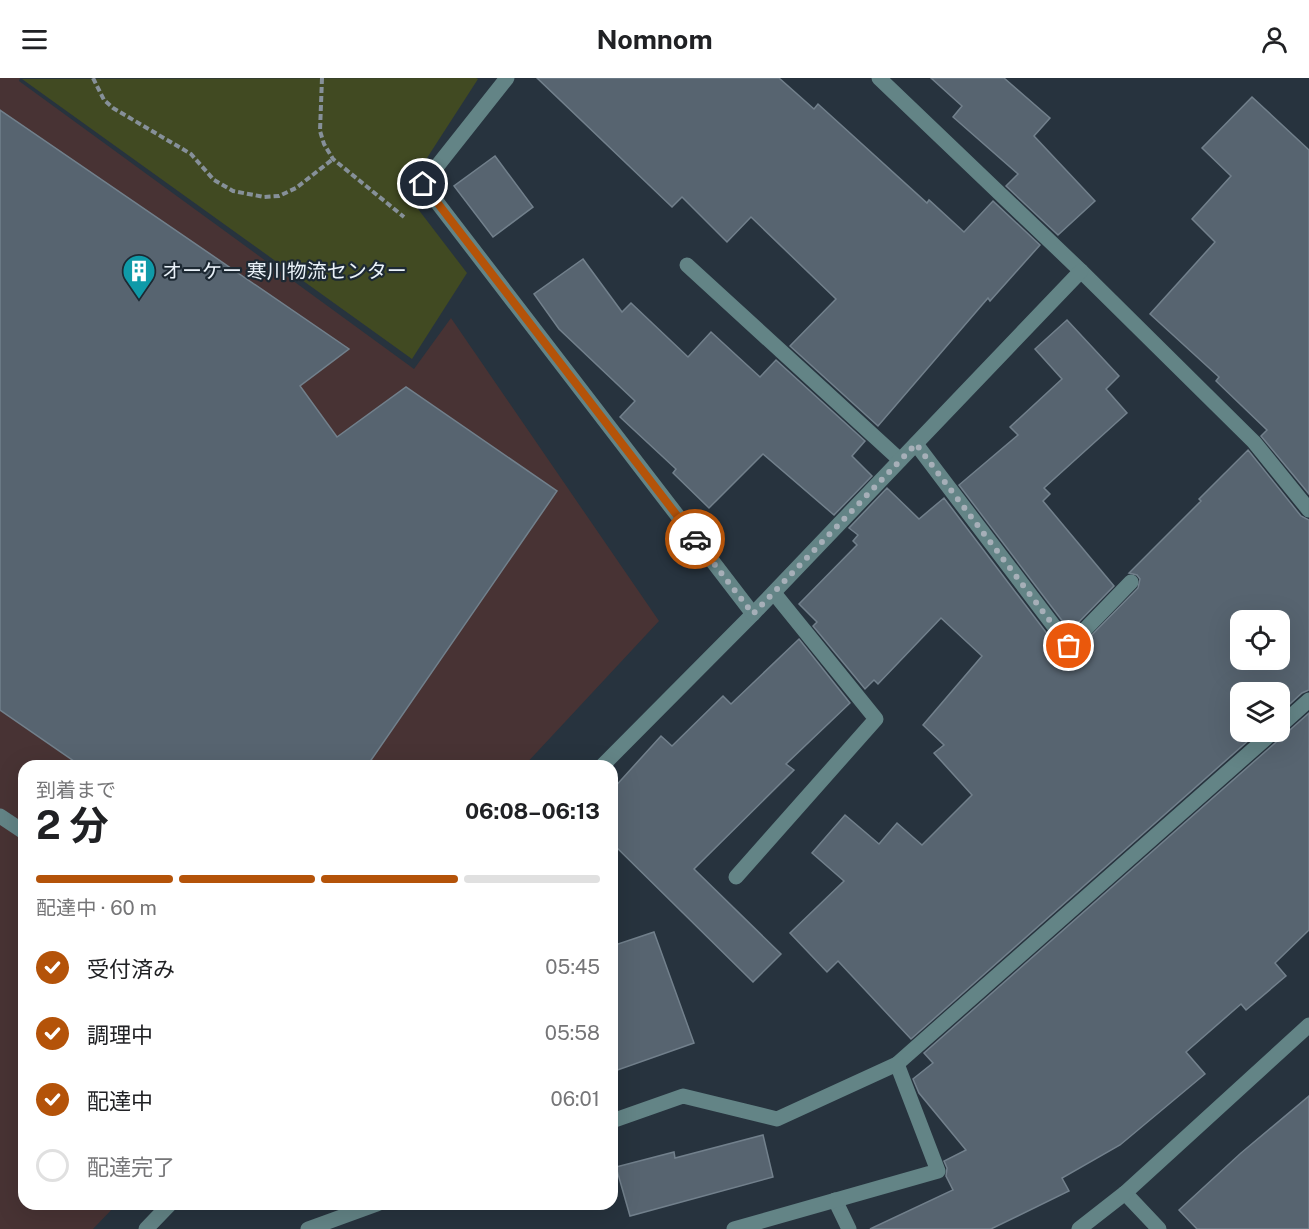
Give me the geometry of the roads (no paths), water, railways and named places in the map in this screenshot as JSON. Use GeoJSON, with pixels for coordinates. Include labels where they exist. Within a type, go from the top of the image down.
{"type":"FeatureCollection","features":[{"type":"Feature","properties":{"kind":"street"},"geometry":{"type":"LineString","coordinates":[[507,78],[423,184],[753,614]]}},
{"type":"Feature","properties":{"kind":"street"},"geometry":{"type":"LineString","coordinates":[[879,78],[1081,271],[1254,442],[1309,510]]}},
{"type":"Feature","properties":{"kind":"street"},"geometry":{"type":"LineString","coordinates":[[687,265],[900,460]]}},
{"type":"Feature","properties":{"kind":"street"},"geometry":{"type":"LineString","coordinates":[[608,760],[774,593],[1081,271]]}},
{"type":"Feature","properties":{"kind":"street"},"geometry":{"type":"LineString","coordinates":[[916,444],[1069,646],[1131,582]]}},
{"type":"Feature","properties":{"kind":"street"},"geometry":{"type":"LineString","coordinates":[[736,877],[876,719],[774,593]]}},
{"type":"Feature","properties":{"kind":"street"},"geometry":{"type":"LineString","coordinates":[[1290,717],[1309,700]]}},
{"type":"Feature","properties":{"kind":"street"},"geometry":{"type":"LineString","coordinates":[[618,1119],[683,1096],[777,1119],[897,1064],[1262,742]]}},
{"type":"Feature","properties":{"kind":"street"},"geometry":{"type":"LineString","coordinates":[[0,816],[18,828]]}},
{"type":"Feature","properties":{"kind":"street"},"geometry":{"type":"LineString","coordinates":[[1079,1229],[1125,1193],[1309,1025]]}},
{"type":"Feature","properties":{"kind":"street"},"geometry":{"type":"LineString","coordinates":[[734,1229],[938,1171],[897,1064]]}},
{"type":"Feature","properties":{"kind":"street"},"geometry":{"type":"LineString","coordinates":[[1125,1193],[1159,1229]]}},
{"type":"Feature","properties":{"kind":"street"},"geometry":{"type":"LineString","coordinates":[[835,1200],[849,1229]]}},
{"type":"Feature","properties":{"kind":"street"},"geometry":{"type":"LineString","coordinates":[[146,1229],[164,1210]]}},
{"type":"Feature","properties":{"kind":"street"},"geometry":{"type":"LineString","coordinates":[[308,1229],[361,1210]]}},
{"type":"Feature","properties":{"kind":"place","name":"オーケー 寒川物流センター"},"geometry":{"type":"Point","coordinates":[139,300]}}]}
